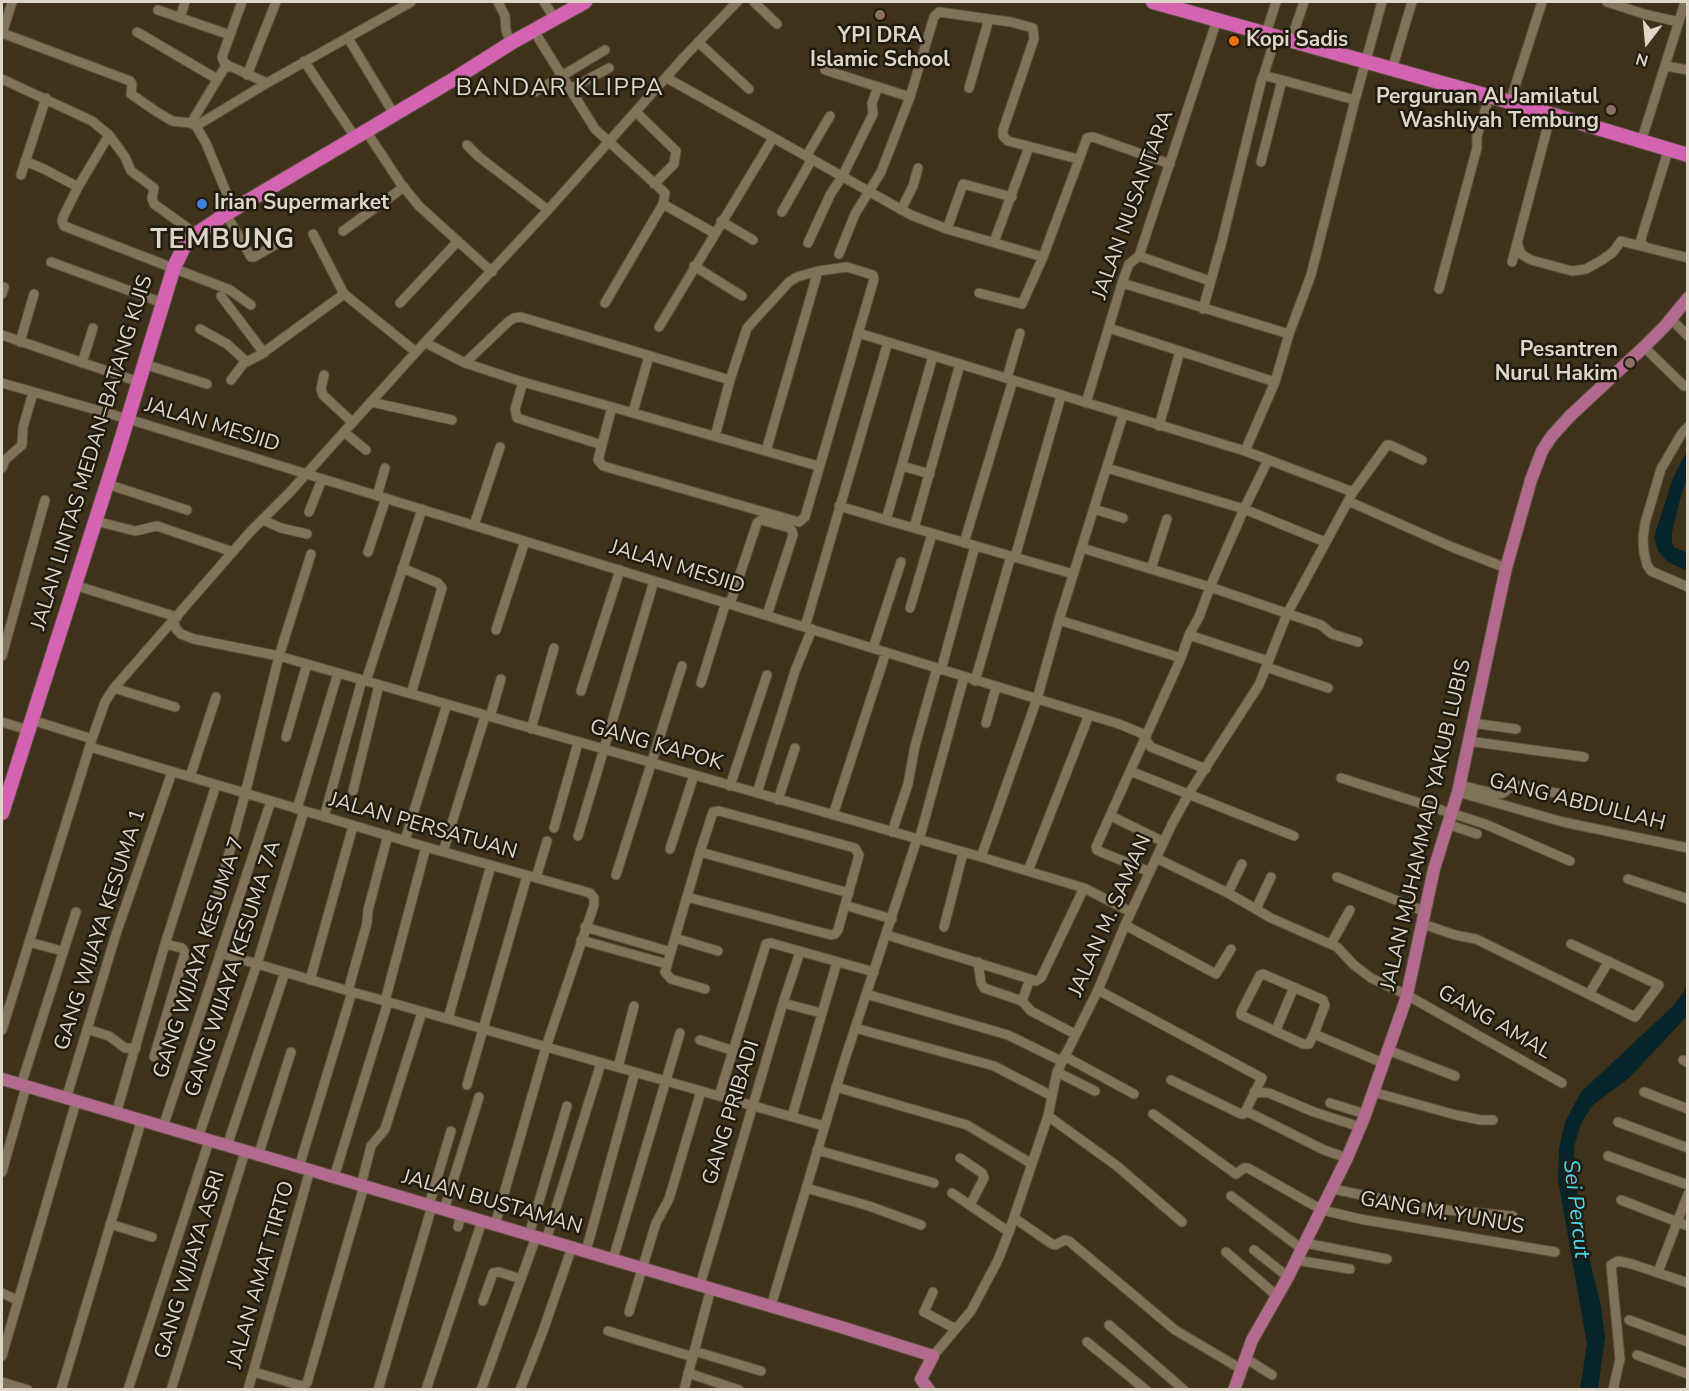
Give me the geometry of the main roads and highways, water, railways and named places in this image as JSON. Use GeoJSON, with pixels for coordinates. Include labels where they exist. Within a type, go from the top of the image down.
{"type":"FeatureCollection","features":[{"type":"Feature","properties":{"kind":"highway","name":"JALAN LINTAS MEDAN–BATANG KUIS"},"geometry":{"type":"LineString","coordinates":[[2,813],[174,267],[185,245],[196,234],[231,211],[511,43],[585,2]]}},
{"type":"Feature","properties":{"kind":"highway"},"geometry":{"type":"LineString","coordinates":[[1153,2],[1194,8],[1217,20],[1510,102],[1688,156]]}},
{"type":"Feature","properties":{"kind":"main road","name":"JALAN MUHAMMAD YAKUB LUBIS"},"geometry":{"type":"LineString","coordinates":[[1234,1389],[1252,1340],[1288,1277],[1347,1158],[1407,995],[1434,869],[1459,789],[1506,568],[1531,480],[1542,452],[1551,437],[1589,396],[1644,347],[1688,298]]}},
{"type":"Feature","properties":{"kind":"main road","name":"JALAN BUSTAMAN"},"geometry":{"type":"LineString","coordinates":[[2,1079],[141,1122],[435,1207],[460,1221],[482,1221],[933,1356],[918,1384]]}},
{"type":"Feature","properties":{"kind":"main road"},"geometry":{"type":"LineString","coordinates":[[918,1384],[929,1389]]}},
{"type":"Feature","properties":{"kind":"water"},"geometry":{"type":"Polygon","coordinates":[[[1687,451],[1687,480],[1672,532],[1672,542],[1674,547],[1687,553],[1687,571],[1668,562],[1658,551],[1654,537],[1673,478],[1687,451]]]}},
{"type":"Feature","properties":{"kind":"water","name":"Sei Percut"},"geometry":{"type":"Polygon","coordinates":[[[1687,983],[1687,1016],[1629,1078],[1593,1105],[1581,1123],[1574,1147],[1574,1173],[1586,1245],[1601,1306],[1605,1337],[1598,1389],[1580,1389],[1587,1344],[1558,1180],[1559,1149],[1565,1122],[1581,1092],[1672,1007],[1684,992],[1687,983]]]}},
{"type":"Feature","properties":{"kind":"place","name":"YPI DRA Islamic School"},"geometry":{"type":"Point","coordinates":[880,15]}},
{"type":"Feature","properties":{"kind":"place","name":"Kopi Sadis"},"geometry":{"type":"Point","coordinates":[1234,41]}},
{"type":"Feature","properties":{"kind":"place","name":"Perguruan Al Jamilatul Washliyah Tembung"},"geometry":{"type":"Point","coordinates":[1611,110]}},
{"type":"Feature","properties":{"kind":"place","name":"Irian Supermarket"},"geometry":{"type":"Point","coordinates":[202,204]}},
{"type":"Feature","properties":{"kind":"place","name":"Pesantren Nurul Hakim"},"geometry":{"type":"Point","coordinates":[1630,363]}},
{"type":"Feature","properties":{"kind":"district","name":"BANDAR KLIPPA"},"geometry":{"type":"Point","coordinates":[560,89]}},
{"type":"Feature","properties":{"kind":"district","name":"TEMBUNG"},"geometry":{"type":"Point","coordinates":[223,241]}}]}
